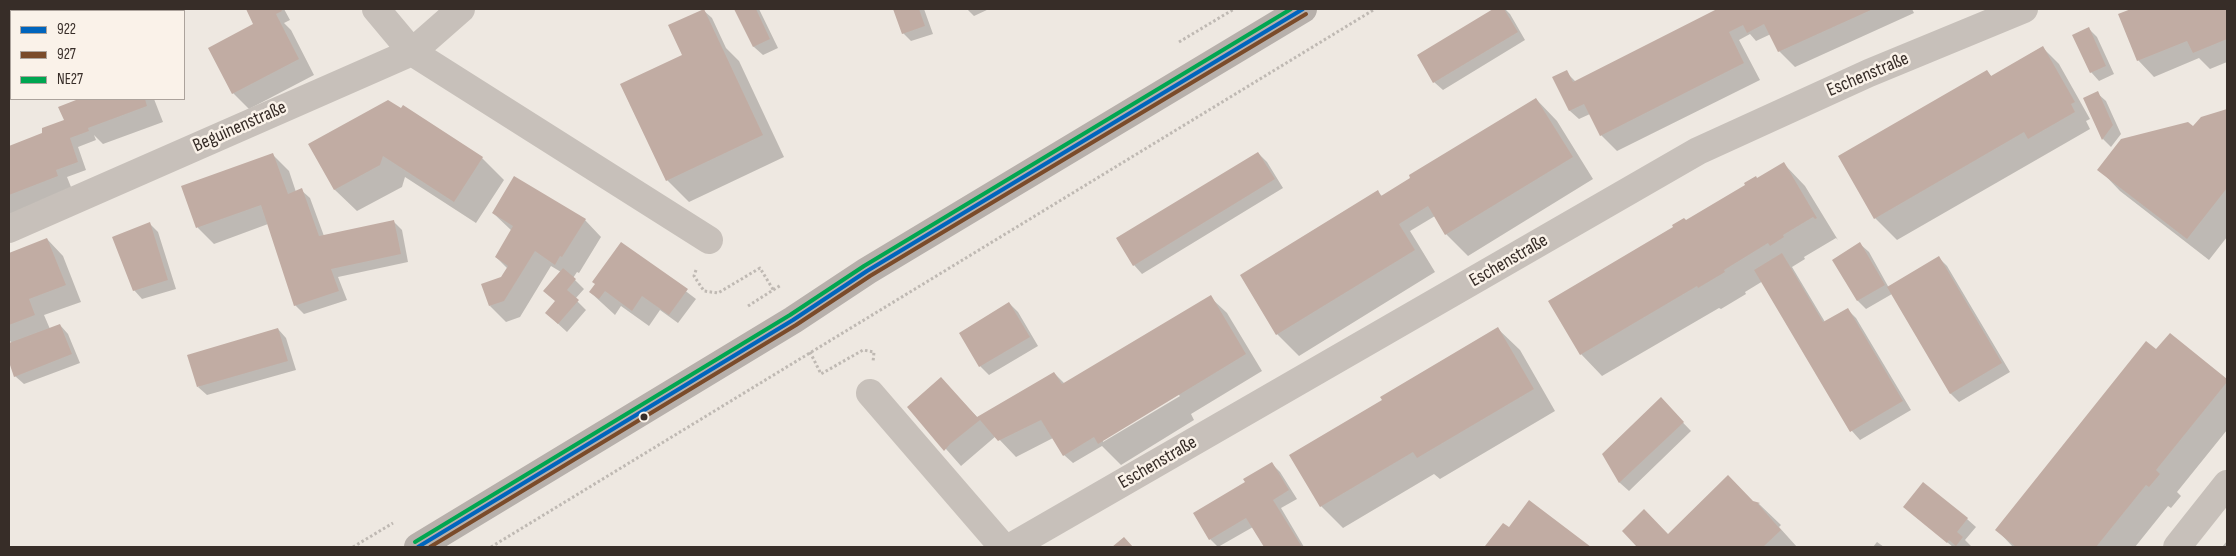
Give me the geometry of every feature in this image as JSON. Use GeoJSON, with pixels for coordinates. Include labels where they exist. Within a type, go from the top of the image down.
{"type":"FeatureCollection","features":[{"type":"Feature","properties":{"kind":"main road"},"geometry":{"type":"LineString","coordinates":[[418,547],[793,320],[867,271],[1303,9]]}},
{"type":"Feature","properties":{"kind":"street"},"geometry":{"type":"LineString","coordinates":[[376,9],[412,52],[709,240]]}},
{"type":"Feature","properties":{"kind":"street","name":"Beguinenstraße"},"geometry":{"type":"LineString","coordinates":[[9,229],[412,52],[461,9]]}},
{"type":"Feature","properties":{"kind":"street","name":"Eschenstraße"},"geometry":{"type":"LineString","coordinates":[[1011,547],[1698,151],[1869,73],[2024,9]]}},
{"type":"Feature","properties":{"kind":"street"},"geometry":{"type":"LineString","coordinates":[[870,393],[1003,547]]}},
{"type":"Feature","properties":{"kind":"street"},"geometry":{"type":"LineString","coordinates":[[2177,547],[2227,484]]}},
{"type":"Feature","properties":{"kind":"path"},"geometry":{"type":"LineString","coordinates":[[491,547],[1374,9]]}},
{"type":"Feature","properties":{"kind":"building"},"geometry":{"type":"Polygon","coordinates":[[[246,9],[281,9],[282,11],[276,14],[299,59],[232,94],[208,48],[253,24],[246,9]]]}},
{"type":"Feature","properties":{"kind":"building"},"geometry":{"type":"Polygon","coordinates":[[[704,9],[763,135],[666,181],[620,84],[682,55],[668,25],[704,9]]]}},
{"type":"Feature","properties":{"kind":"building"},"geometry":{"type":"Polygon","coordinates":[[[734,9],[756,9],[770,39],[753,47],[734,9]]]}},
{"type":"Feature","properties":{"kind":"building"},"geometry":{"type":"Polygon","coordinates":[[[893,9],[919,9],[925,26],[902,34],[893,9]]]}},
{"type":"Feature","properties":{"kind":"building"},"geometry":{"type":"Polygon","coordinates":[[[1493,9],[1504,9],[1518,32],[1433,83],[1417,55],[1493,9]]]}},
{"type":"Feature","properties":{"kind":"building"},"geometry":{"type":"Polygon","coordinates":[[[1717,9],[1873,9],[1778,52],[1764,24],[1747,33],[1743,25],[1729,32],[1744,63],[1600,136],[1584,104],[1569,111],[1552,77],[1567,70],[1573,82],[1717,9]]]}},
{"type":"Feature","properties":{"kind":"building"},"geometry":{"type":"Polygon","coordinates":[[[2131,9],[2227,9],[2227,39],[2193,53],[2187,41],[2137,61],[2118,14],[2131,9]]]}},
{"type":"Feature","properties":{"kind":"building"},"geometry":{"type":"Polygon","coordinates":[[[2089,27],[2106,66],[2090,73],[2072,35],[2089,27]]]}},
{"type":"Feature","properties":{"kind":"building"},"geometry":{"type":"Polygon","coordinates":[[[2043,46],[2075,102],[2071,104],[2075,112],[2028,139],[2024,132],[1874,219],[1838,156],[1987,70],[1991,76],[2043,46]]]}},
{"type":"Feature","properties":{"kind":"building"},"geometry":{"type":"Polygon","coordinates":[[[2098,91],[2113,125],[2102,140],[2083,98],[2098,91]]]}},
{"type":"Feature","properties":{"kind":"building"},"geometry":{"type":"Polygon","coordinates":[[[1536,98],[1573,157],[1445,235],[1428,206],[1399,224],[1415,250],[1276,335],[1240,275],[1378,190],[1381,196],[1410,178],[1409,175],[1536,98]]]}},
{"type":"Feature","properties":{"kind":"building"},"geometry":{"type":"Polygon","coordinates":[[[76,100],[145,100],[147,106],[88,128],[89,131],[70,138],[78,162],[56,170],[58,176],[9,195],[9,146],[42,133],[42,128],[64,120],[58,107],[76,100]]]}},
{"type":"Feature","properties":{"kind":"building"},"geometry":{"type":"Polygon","coordinates":[[[388,100],[401,108],[403,105],[483,157],[454,202],[383,156],[380,165],[334,190],[308,144],[388,100]]]}},
{"type":"Feature","properties":{"kind":"building"},"geometry":{"type":"Polygon","coordinates":[[[2227,109],[2227,188],[2187,239],[2097,170],[2121,139],[2188,122],[2193,126],[2201,117],[2227,109]]]}},
{"type":"Feature","properties":{"kind":"building"},"geometry":{"type":"Polygon","coordinates":[[[1258,152],[1275,179],[1133,266],[1116,238],[1258,152]]]}},
{"type":"Feature","properties":{"kind":"building"},"geometry":{"type":"Polygon","coordinates":[[[273,153],[288,194],[302,188],[319,236],[394,220],[401,254],[331,269],[339,291],[294,306],[261,205],[196,228],[181,186],[273,153]]]}},
{"type":"Feature","properties":{"kind":"building"},"geometry":{"type":"Polygon","coordinates":[[[1784,162],[1817,218],[1813,217],[1783,235],[1784,237],[1770,246],[1768,243],[1724,270],[1725,272],[1698,288],[1697,286],[1580,355],[1548,301],[1673,227],[1672,225],[1684,218],[1686,220],[1745,185],[1744,183],[1756,176],[1757,178],[1784,162]]]}},
{"type":"Feature","properties":{"kind":"building"},"geometry":{"type":"Polygon","coordinates":[[[514,176],[586,219],[555,265],[535,251],[504,301],[489,306],[481,284],[501,277],[508,266],[495,257],[513,226],[492,213],[514,176]]]}},
{"type":"Feature","properties":{"kind":"building"},"geometry":{"type":"Polygon","coordinates":[[[150,222],[168,280],[133,291],[112,237],[150,222]]]}},
{"type":"Feature","properties":{"kind":"building"},"geometry":{"type":"Polygon","coordinates":[[[47,238],[66,285],[29,299],[35,315],[9,325],[9,253],[47,238]]]}},
{"type":"Feature","properties":{"kind":"building"},"geometry":{"type":"Polygon","coordinates":[[[621,242],[688,289],[669,315],[642,296],[632,311],[605,291],[599,299],[589,292],[595,284],[592,282],[621,242]]]}},
{"type":"Feature","properties":{"kind":"building"},"geometry":{"type":"Polygon","coordinates":[[[1860,242],[1885,285],[1857,301],[1832,260],[1860,242]]]}},
{"type":"Feature","properties":{"kind":"building"},"geometry":{"type":"Polygon","coordinates":[[[1782,253],[1823,322],[1848,308],[1903,401],[1850,432],[1754,270],[1782,253]]]}},
{"type":"Feature","properties":{"kind":"building"},"geometry":{"type":"Polygon","coordinates":[[[1939,256],[2002,363],[1950,394],[1887,287],[1939,256]]]}},
{"type":"Feature","properties":{"kind":"building"},"geometry":{"type":"Polygon","coordinates":[[[563,268],[576,279],[567,290],[579,300],[558,324],[545,313],[555,301],[543,291],[563,268]]]}},
{"type":"Feature","properties":{"kind":"building"},"geometry":{"type":"Polygon","coordinates":[[[1211,295],[1246,354],[1098,444],[1094,437],[1063,456],[1041,420],[998,441],[980,420],[944,451],[907,407],[941,377],[977,417],[1054,372],[1062,384],[1211,295]]]}},
{"type":"Feature","properties":{"kind":"building"},"geometry":{"type":"Polygon","coordinates":[[[1009,302],[1030,337],[979,367],[959,333],[1009,302]]]}},
{"type":"Feature","properties":{"kind":"building"},"geometry":{"type":"Polygon","coordinates":[[[60,324],[72,354],[14,377],[9,362],[9,343],[60,324]]]}},
{"type":"Feature","properties":{"kind":"building"},"geometry":{"type":"Polygon","coordinates":[[[1498,327],[1534,389],[1417,458],[1413,452],[1320,507],[1289,455],[1382,400],[1380,397],[1498,327]]]}},
{"type":"Feature","properties":{"kind":"building"},"geometry":{"type":"Polygon","coordinates":[[[278,328],[288,361],[197,387],[187,355],[278,328]]]}},
{"type":"Feature","properties":{"kind":"building"},"geometry":{"type":"Polygon","coordinates":[[[2170,333],[2227,379],[2227,382],[2156,470],[2160,474],[2149,487],[2146,485],[2096,547],[2016,547],[1995,530],[2146,341],[2156,349],[2170,333]]]}},
{"type":"Feature","properties":{"kind":"building"},"geometry":{"type":"Polygon","coordinates":[[[1661,397],[1684,422],[1619,483],[1602,454],[1661,397]]]}},
{"type":"Feature","properties":{"kind":"building"},"geometry":{"type":"Polygon","coordinates":[[[1272,462],[1289,490],[1273,500],[1302,547],[1264,547],[1246,518],[1209,540],[1193,513],[1245,482],[1243,479],[1272,462]]]}},
{"type":"Feature","properties":{"kind":"building"},"geometry":{"type":"Polygon","coordinates":[[[1728,475],[1753,501],[1760,503],[1758,504],[1781,530],[1763,547],[1637,547],[1622,531],[1644,509],[1668,534],[1728,475]]]}},
{"type":"Feature","properties":{"kind":"building"},"geometry":{"type":"Polygon","coordinates":[[[1923,482],[1968,518],[1957,532],[1963,537],[1956,546],[1949,540],[1947,543],[1903,507],[1923,482]]]}},
{"type":"Feature","properties":{"kind":"building"},"geometry":{"type":"Polygon","coordinates":[[[1529,500],[1591,547],[1485,546],[1503,523],[1509,527],[1529,500]]]}},
{"type":"Feature","properties":{"kind":"building"},"geometry":{"type":"Polygon","coordinates":[[[1124,537],[1133,547],[1112,547],[1124,537]]]}},
{"type":"Feature","properties":{"kind":"transit line","name":"NE27"},"geometry":{"type":"LineString","coordinates":[[415,542],[790,315],[864,266],[1291,9]]}},
{"type":"Feature","properties":{"kind":"transit line","name":"922"},"geometry":{"type":"LineString","coordinates":[[418,547],[793,320],[867,271],[1303,9]]}},
{"type":"Feature","properties":{"kind":"transit line","name":"927"},"geometry":{"type":"LineString","coordinates":[[430,547],[796,325],[870,276],[1306,14]]}}]}
